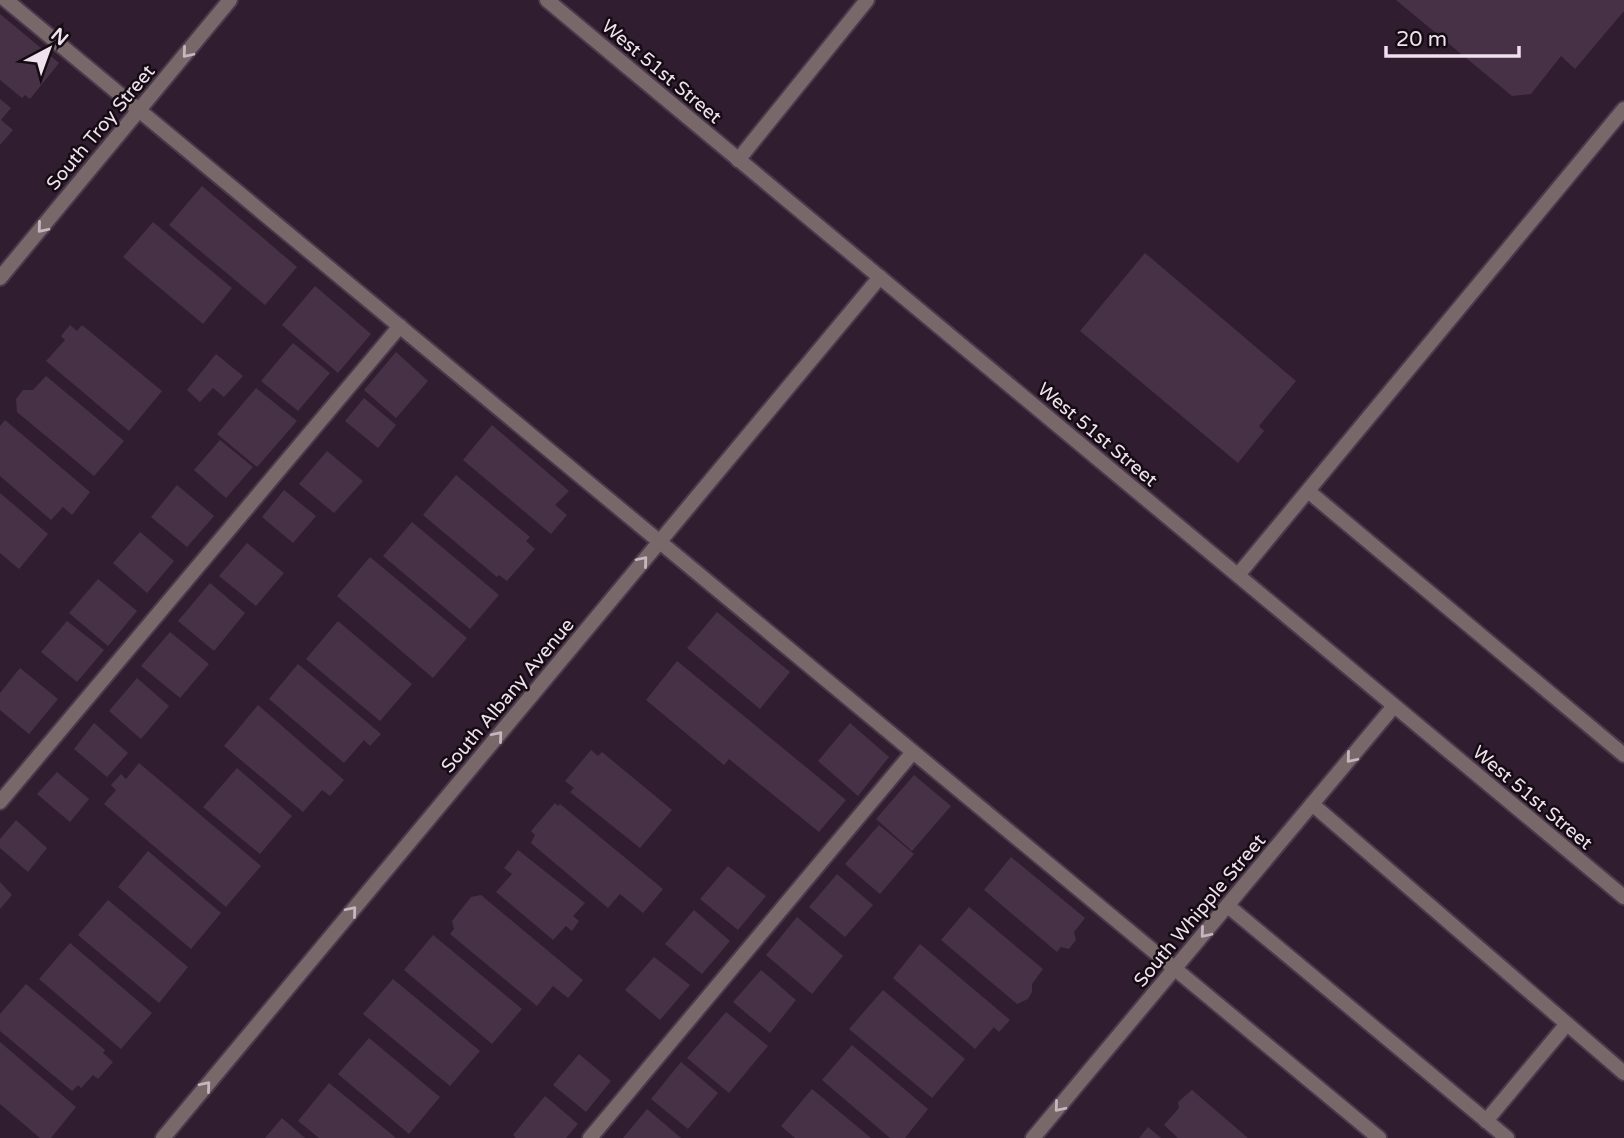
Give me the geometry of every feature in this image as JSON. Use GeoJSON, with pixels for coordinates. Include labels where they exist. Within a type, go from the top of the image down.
{"type":"FeatureCollection","features":[{"type":"Feature","properties":{"kind":"street"},"geometry":{"type":"LineString","coordinates":[[6,0],[1379,1138]]}},
{"type":"Feature","properties":{"kind":"street","name":"South Troy Street"},"geometry":{"type":"LineString","coordinates":[[0,278],[230,0]]}},
{"type":"Feature","properties":{"kind":"street","name":"West 51st Street"},"geometry":{"type":"LineString","coordinates":[[547,0],[1624,897]]}},
{"type":"Feature","properties":{"kind":"street"},"geometry":{"type":"LineString","coordinates":[[738,160],[867,0]]}},
{"type":"Feature","properties":{"kind":"street"},"geometry":{"type":"LineString","coordinates":[[1238,575],[1624,109]]}},
{"type":"Feature","properties":{"kind":"street","name":"South Albany Avenue"},"geometry":{"type":"LineString","coordinates":[[163,1138],[880,277]]}},
{"type":"Feature","properties":{"kind":"street"},"geometry":{"type":"LineString","coordinates":[[0,802],[400,327]]}},
{"type":"Feature","properties":{"kind":"street"},"geometry":{"type":"LineString","coordinates":[[1308,491],[1624,755]]}},
{"type":"Feature","properties":{"kind":"street","name":"South Whipple Street"},"geometry":{"type":"LineString","coordinates":[[1033,1138],[1394,706]]}},
{"type":"Feature","properties":{"kind":"street"},"geometry":{"type":"LineString","coordinates":[[590,1138],[913,752]]}},
{"type":"Feature","properties":{"kind":"street"},"geometry":{"type":"LineString","coordinates":[[1312,804],[1624,1073]]}},
{"type":"Feature","properties":{"kind":"street"},"geometry":{"type":"LineString","coordinates":[[1228,906],[1507,1138]]}},
{"type":"Feature","properties":{"kind":"street"},"geometry":{"type":"LineString","coordinates":[[1486,1121],[1566,1025]]}},
{"type":"Feature","properties":{"kind":"building"},"geometry":{"type":"Polygon","coordinates":[[[1396,0],[1624,0],[1624,11],[1575,69],[1561,56],[1531,94],[1512,96],[1396,0]]]}},
{"type":"Feature","properties":{"kind":"building"},"geometry":{"type":"Polygon","coordinates":[[[0,14],[59,63],[30,99],[25,95],[22,98],[0,80],[0,14]]]}},
{"type":"Feature","properties":{"kind":"building"},"geometry":{"type":"Polygon","coordinates":[[[0,99],[11,108],[1,120],[13,130],[0,145],[0,99]]]}},
{"type":"Feature","properties":{"kind":"building"},"geometry":{"type":"Polygon","coordinates":[[[202,186],[297,267],[265,305],[169,225],[202,186]]]}},
{"type":"Feature","properties":{"kind":"building"},"geometry":{"type":"Polygon","coordinates":[[[153,222],[232,288],[203,324],[123,257],[153,222]]]}},
{"type":"Feature","properties":{"kind":"building"},"geometry":{"type":"Polygon","coordinates":[[[1145,253],[1296,381],[1259,426],[1264,431],[1238,463],[1080,331],[1145,253]]]}},
{"type":"Feature","properties":{"kind":"building"},"geometry":{"type":"Polygon","coordinates":[[[315,286],[371,334],[338,373],[282,325],[315,286]]]}},
{"type":"Feature","properties":{"kind":"building"},"geometry":{"type":"Polygon","coordinates":[[[70,325],[77,331],[82,325],[162,391],[129,431],[46,361],[65,340],[61,336],[70,325]]]}},
{"type":"Feature","properties":{"kind":"building"},"geometry":{"type":"Polygon","coordinates":[[[293,343],[330,373],[298,411],[261,381],[293,343]]]}},
{"type":"Feature","properties":{"kind":"building"},"geometry":{"type":"Polygon","coordinates":[[[396,352],[428,381],[396,418],[364,390],[396,352]]]}},
{"type":"Feature","properties":{"kind":"building"},"geometry":{"type":"Polygon","coordinates":[[[216,354],[243,376],[224,397],[213,388],[200,402],[187,390],[216,354]]]}},
{"type":"Feature","properties":{"kind":"building"},"geometry":{"type":"Polygon","coordinates":[[[46,376],[124,441],[94,476],[17,412],[16,399],[23,390],[33,390],[46,376]]]}},
{"type":"Feature","properties":{"kind":"building"},"geometry":{"type":"Polygon","coordinates":[[[256,388],[297,421],[257,467],[217,434],[256,388]]]}},
{"type":"Feature","properties":{"kind":"building"},"geometry":{"type":"Polygon","coordinates":[[[364,398],[396,425],[378,448],[345,421],[364,398]]]}},
{"type":"Feature","properties":{"kind":"building"},"geometry":{"type":"Polygon","coordinates":[[[5,420],[90,492],[72,515],[63,507],[51,520],[0,476],[0,426],[5,420]]]}},
{"type":"Feature","properties":{"kind":"building"},"geometry":{"type":"Polygon","coordinates":[[[492,425],[569,491],[555,505],[567,515],[551,534],[463,460],[492,425]]]}},
{"type":"Feature","properties":{"kind":"building"},"geometry":{"type":"Polygon","coordinates":[[[220,440],[253,467],[226,498],[194,470],[220,440]]]}},
{"type":"Feature","properties":{"kind":"building"},"geometry":{"type":"Polygon","coordinates":[[[327,451],[363,481],[334,513],[299,484],[327,451]]]}},
{"type":"Feature","properties":{"kind":"building"},"geometry":{"type":"Polygon","coordinates":[[[456,475],[530,537],[526,541],[535,549],[507,581],[499,575],[497,577],[423,515],[456,475]]]}},
{"type":"Feature","properties":{"kind":"building"},"geometry":{"type":"Polygon","coordinates":[[[177,485],[214,516],[187,547],[151,517],[177,485]]]}},
{"type":"Feature","properties":{"kind":"building"},"geometry":{"type":"Polygon","coordinates":[[[284,490],[316,516],[293,543],[262,517],[284,490]]]}},
{"type":"Feature","properties":{"kind":"building"},"geometry":{"type":"Polygon","coordinates":[[[0,493],[48,534],[19,569],[0,553],[0,493]]]}},
{"type":"Feature","properties":{"kind":"building"},"geometry":{"type":"Polygon","coordinates":[[[412,522],[499,595],[470,629],[383,556],[412,522]]]}},
{"type":"Feature","properties":{"kind":"building"},"geometry":{"type":"Polygon","coordinates":[[[140,532],[174,561],[147,593],[113,563],[140,532]]]}},
{"type":"Feature","properties":{"kind":"building"},"geometry":{"type":"Polygon","coordinates":[[[247,543],[284,573],[256,606],[219,576],[247,543]]]}},
{"type":"Feature","properties":{"kind":"building"},"geometry":{"type":"Polygon","coordinates":[[[370,557],[467,638],[433,678],[337,596],[370,557]]]}},
{"type":"Feature","properties":{"kind":"building"},"geometry":{"type":"Polygon","coordinates":[[[98,579],[137,611],[108,646],[69,613],[98,579]]]}},
{"type":"Feature","properties":{"kind":"building"},"geometry":{"type":"Polygon","coordinates":[[[210,583],[245,613],[214,651],[178,621],[210,583]]]}},
{"type":"Feature","properties":{"kind":"building"},"geometry":{"type":"Polygon","coordinates":[[[717,612],[790,672],[760,709],[687,648],[717,612]]]}},
{"type":"Feature","properties":{"kind":"building"},"geometry":{"type":"Polygon","coordinates":[[[67,621],[104,650],[77,682],[41,652],[67,621]]]}},
{"type":"Feature","properties":{"kind":"building"},"geometry":{"type":"Polygon","coordinates":[[[338,621],[412,684],[380,721],[306,659],[338,621]]]}},
{"type":"Feature","properties":{"kind":"building"},"geometry":{"type":"Polygon","coordinates":[[[170,632],[209,664],[180,698],[141,666],[170,632]]]}},
{"type":"Feature","properties":{"kind":"building"},"geometry":{"type":"Polygon","coordinates":[[[677,661],[846,800],[819,832],[729,759],[724,765],[646,700],[677,661]]]}},
{"type":"Feature","properties":{"kind":"building"},"geometry":{"type":"Polygon","coordinates":[[[298,664],[381,734],[370,746],[364,740],[344,763],[269,699],[298,664]]]}},
{"type":"Feature","properties":{"kind":"building"},"geometry":{"type":"Polygon","coordinates":[[[20,668],[58,699],[29,734],[0,710],[0,693],[20,668]]]}},
{"type":"Feature","properties":{"kind":"building"},"geometry":{"type":"Polygon","coordinates":[[[137,678],[169,706],[141,739],[109,711],[137,678]]]}},
{"type":"Feature","properties":{"kind":"building"},"geometry":{"type":"Polygon","coordinates":[[[258,705],[344,780],[330,796],[322,790],[303,812],[224,746],[258,705]]]}},
{"type":"Feature","properties":{"kind":"building"},"geometry":{"type":"Polygon","coordinates":[[[94,723],[128,753],[107,777],[74,749],[94,723]]]}},
{"type":"Feature","properties":{"kind":"building"},"geometry":{"type":"Polygon","coordinates":[[[850,723],[889,757],[858,796],[818,761],[850,723]]]}},
{"type":"Feature","properties":{"kind":"building"},"geometry":{"type":"Polygon","coordinates":[[[591,750],[598,756],[602,752],[672,810],[640,848],[570,792],[574,788],[565,781],[591,750]]]}},
{"type":"Feature","properties":{"kind":"building"},"geometry":{"type":"Polygon","coordinates":[[[139,763],[261,866],[226,907],[104,804],[116,790],[111,785],[121,774],[126,779],[139,763]]]}},
{"type":"Feature","properties":{"kind":"building"},"geometry":{"type":"Polygon","coordinates":[[[237,768],[292,816],[260,854],[203,807],[237,768]]]}},
{"type":"Feature","properties":{"kind":"building"},"geometry":{"type":"Polygon","coordinates":[[[57,772],[89,799],[70,822],[37,794],[57,772]]]}},
{"type":"Feature","properties":{"kind":"building"},"geometry":{"type":"Polygon","coordinates":[[[914,775],[951,806],[912,851],[876,819],[914,775]]]}},
{"type":"Feature","properties":{"kind":"building"},"geometry":{"type":"Polygon","coordinates":[[[555,803],[558,806],[560,804],[663,889],[643,913],[620,894],[608,908],[531,843],[535,835],[531,831],[555,803]]]}},
{"type":"Feature","properties":{"kind":"building"},"geometry":{"type":"Polygon","coordinates":[[[16,820],[47,848],[28,872],[0,848],[0,839],[16,820]]]}},
{"type":"Feature","properties":{"kind":"building"},"geometry":{"type":"Polygon","coordinates":[[[879,825],[914,854],[880,894],[845,864],[879,825]]]}},
{"type":"Feature","properties":{"kind":"building"},"geometry":{"type":"Polygon","coordinates":[[[518,850],[585,903],[573,916],[579,921],[572,931],[566,926],[553,940],[496,892],[512,874],[504,868],[518,850]]]}},
{"type":"Feature","properties":{"kind":"building"},"geometry":{"type":"Polygon","coordinates":[[[148,851],[221,913],[191,949],[118,887],[148,851]]]}},
{"type":"Feature","properties":{"kind":"building"},"geometry":{"type":"Polygon","coordinates":[[[1011,857],[1085,918],[1074,932],[1076,940],[1069,949],[1061,947],[1057,952],[984,890],[1011,857]]]}},
{"type":"Feature","properties":{"kind":"building"},"geometry":{"type":"Polygon","coordinates":[[[728,866],[766,896],[738,930],[700,899],[728,866]]]}},
{"type":"Feature","properties":{"kind":"building"},"geometry":{"type":"Polygon","coordinates":[[[837,874],[873,905],[845,937],[809,907],[837,874]]]}},
{"type":"Feature","properties":{"kind":"building"},"geometry":{"type":"Polygon","coordinates":[[[0,882],[12,895],[0,909],[0,882]]]}},
{"type":"Feature","properties":{"kind":"building"},"geometry":{"type":"Polygon","coordinates":[[[481,895],[583,980],[568,998],[553,986],[537,1006],[450,934],[454,929],[452,921],[471,897],[481,895]]]}},
{"type":"Feature","properties":{"kind":"building"},"geometry":{"type":"Polygon","coordinates":[[[108,900],[188,967],[159,1003],[78,935],[108,900]]]}},
{"type":"Feature","properties":{"kind":"building"},"geometry":{"type":"Polygon","coordinates":[[[969,907],[1043,969],[1032,984],[1028,999],[1017,1004],[941,940],[969,907]]]}},
{"type":"Feature","properties":{"kind":"building"},"geometry":{"type":"Polygon","coordinates":[[[694,910],[730,941],[702,974],[665,944],[694,910]]]}},
{"type":"Feature","properties":{"kind":"building"},"geometry":{"type":"Polygon","coordinates":[[[797,917],[843,956],[812,994],[766,955],[797,917]]]}},
{"type":"Feature","properties":{"kind":"building"},"geometry":{"type":"Polygon","coordinates":[[[433,935],[522,1009],[492,1044],[404,970],[433,935]]]}},
{"type":"Feature","properties":{"kind":"building"},"geometry":{"type":"Polygon","coordinates":[[[70,943],[152,1013],[121,1049],[39,979],[70,943]]]}},
{"type":"Feature","properties":{"kind":"building"},"geometry":{"type":"Polygon","coordinates":[[[920,944],[1010,1020],[999,1032],[994,1027],[975,1049],[893,978],[920,944]]]}},
{"type":"Feature","properties":{"kind":"building"},"geometry":{"type":"Polygon","coordinates":[[[654,957],[690,985],[660,1020],[625,990],[654,957]]]}},
{"type":"Feature","properties":{"kind":"building"},"geometry":{"type":"Polygon","coordinates":[[[761,970],[796,1000],[770,1033],[733,1002],[761,970]]]}},
{"type":"Feature","properties":{"kind":"building"},"geometry":{"type":"Polygon","coordinates":[[[393,979],[480,1051],[450,1086],[363,1014],[393,979]]]}},
{"type":"Feature","properties":{"kind":"building"},"geometry":{"type":"Polygon","coordinates":[[[26,984],[105,1050],[103,1053],[113,1062],[98,1079],[93,1075],[81,1088],[78,1085],[72,1091],[0,1031],[0,1014],[26,984]]]}},
{"type":"Feature","properties":{"kind":"building"},"geometry":{"type":"Polygon","coordinates":[[[883,990],[965,1059],[932,1098],[849,1029],[883,990]]]}},
{"type":"Feature","properties":{"kind":"building"},"geometry":{"type":"Polygon","coordinates":[[[726,1012],[768,1046],[729,1093],[687,1058],[726,1012]]]}},
{"type":"Feature","properties":{"kind":"building"},"geometry":{"type":"Polygon","coordinates":[[[369,1038],[440,1097],[409,1134],[338,1074],[369,1038]]]}},
{"type":"Feature","properties":{"kind":"building"},"geometry":{"type":"Polygon","coordinates":[[[0,1042],[76,1107],[51,1138],[40,1138],[0,1104],[0,1042]]]}},
{"type":"Feature","properties":{"kind":"building"},"geometry":{"type":"Polygon","coordinates":[[[852,1045],[928,1109],[905,1138],[890,1138],[822,1080],[852,1045]]]}},
{"type":"Feature","properties":{"kind":"building"},"geometry":{"type":"Polygon","coordinates":[[[579,1054],[611,1081],[586,1112],[553,1085],[579,1054]]]}},
{"type":"Feature","properties":{"kind":"building"},"geometry":{"type":"Polygon","coordinates":[[[681,1062],[718,1093],[688,1129],[651,1099],[681,1062]]]}},
{"type":"Feature","properties":{"kind":"building"},"geometry":{"type":"Polygon","coordinates":[[[329,1083],[396,1138],[319,1138],[298,1121],[329,1083]]]}},
{"type":"Feature","properties":{"kind":"building"},"geometry":{"type":"Polygon","coordinates":[[[812,1089],[871,1138],[795,1138],[781,1126],[812,1089]]]}},
{"type":"Feature","properties":{"kind":"building"},"geometry":{"type":"Polygon","coordinates":[[[1192,1090],[1248,1138],[1178,1138],[1164,1125],[1179,1108],[1178,1102],[1192,1090]]]}},
{"type":"Feature","properties":{"kind":"building"},"geometry":{"type":"Polygon","coordinates":[[[545,1096],[578,1124],[566,1138],[516,1138],[513,1135],[545,1096]]]}},
{"type":"Feature","properties":{"kind":"building"},"geometry":{"type":"Polygon","coordinates":[[[647,1109],[681,1138],[623,1138],[647,1109]]]}},
{"type":"Feature","properties":{"kind":"building"},"geometry":{"type":"Polygon","coordinates":[[[282,1118],[305,1138],[265,1138],[282,1118]]]}},
{"type":"Feature","properties":{"kind":"building"},"geometry":{"type":"Polygon","coordinates":[[[1148,1127],[1161,1138],[1139,1138],[1148,1127]]]}}]}
